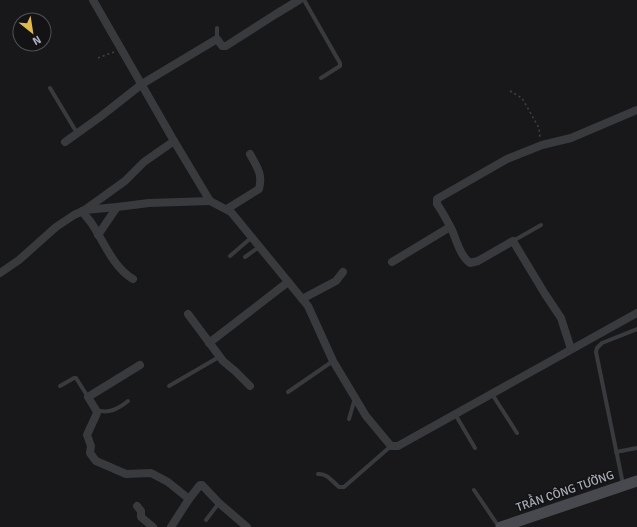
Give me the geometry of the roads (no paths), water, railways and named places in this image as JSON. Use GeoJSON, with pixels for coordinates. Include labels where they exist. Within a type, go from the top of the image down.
{"type":"FeatureCollection","features":[{"type":"Feature","properties":{"kind":"main road","name":"TRẦN CÔNG TƯỜNG"},"geometry":{"type":"LineString","coordinates":[[500,527],[637,481]]}},
{"type":"Feature","properties":{"kind":"street"},"geometry":{"type":"LineString","coordinates":[[93,0],[210,201]]}},
{"type":"Feature","properties":{"kind":"street"},"geometry":{"type":"LineString","coordinates":[[65,142],[142,84],[217,39],[222,46],[226,46],[299,0]]}},
{"type":"Feature","properties":{"kind":"street"},"geometry":{"type":"LineString","coordinates":[[571,349],[562,318],[545,294],[513,241],[478,262],[470,262],[466,260],[450,226],[437,204],[437,199],[438,197],[507,159],[542,145],[562,140],[637,110]]}},
{"type":"Feature","properties":{"kind":"street"},"geometry":{"type":"LineString","coordinates":[[0,273],[19,260],[56,227],[83,211],[125,181],[144,162],[174,141]]}},
{"type":"Feature","properties":{"kind":"street"},"geometry":{"type":"LineString","coordinates":[[227,209],[259,189],[261,182],[260,172],[250,154]]}},
{"type":"Feature","properties":{"kind":"street"},"geometry":{"type":"LineString","coordinates":[[83,211],[149,203],[210,201],[231,212],[308,306],[333,361],[366,416],[391,446],[398,446],[637,313]]}},
{"type":"Feature","properties":{"kind":"street"},"geometry":{"type":"LineString","coordinates":[[98,235],[117,208]]}},
{"type":"Feature","properties":{"kind":"street"},"geometry":{"type":"LineString","coordinates":[[83,211],[117,264],[126,275],[133,279]]}},
{"type":"Feature","properties":{"kind":"street"},"geometry":{"type":"LineString","coordinates":[[392,262],[450,226]]}},
{"type":"Feature","properties":{"kind":"street"},"geometry":{"type":"LineString","coordinates":[[302,299],[336,281],[343,272]]}},
{"type":"Feature","properties":{"kind":"street"},"geometry":{"type":"LineString","coordinates":[[209,343],[288,282]]}},
{"type":"Feature","properties":{"kind":"street"},"geometry":{"type":"LineString","coordinates":[[188,314],[219,357],[250,386]]}},
{"type":"Feature","properties":{"kind":"street"},"geometry":{"type":"LineString","coordinates":[[140,365],[88,396],[96,410],[96,416],[87,435],[91,446],[91,456],[96,461],[126,474],[148,473],[168,482],[189,499]]}},
{"type":"Feature","properties":{"kind":"street"},"geometry":{"type":"LineString","coordinates":[[171,527],[198,486],[202,485],[219,503],[247,527]]}},
{"type":"Feature","properties":{"kind":"street"},"geometry":{"type":"LineString","coordinates":[[137,506],[141,511],[141,518],[153,527]]}},
{"type":"Feature","properties":{"kind":"lane"},"geometry":{"type":"LineString","coordinates":[[304,0],[340,63],[340,66],[321,78]]}},
{"type":"Feature","properties":{"kind":"lane"},"geometry":{"type":"LineString","coordinates":[[217,28],[217,39]]}},
{"type":"Feature","properties":{"kind":"lane"},"geometry":{"type":"LineString","coordinates":[[50,88],[77,133]]}},
{"type":"Feature","properties":{"kind":"lane"},"geometry":{"type":"LineString","coordinates":[[513,241],[541,225]]}},
{"type":"Feature","properties":{"kind":"lane"},"geometry":{"type":"LineString","coordinates":[[230,256],[252,237]]}},
{"type":"Feature","properties":{"kind":"lane"},"geometry":{"type":"LineString","coordinates":[[245,257],[259,247]]}},
{"type":"Feature","properties":{"kind":"lane"},"geometry":{"type":"LineString","coordinates":[[623,485],[596,352],[597,348],[602,343],[637,329]]}},
{"type":"Feature","properties":{"kind":"lane"},"geometry":{"type":"LineString","coordinates":[[169,386],[219,357]]}},
{"type":"Feature","properties":{"kind":"lane"},"geometry":{"type":"LineString","coordinates":[[288,392],[333,361]]}},
{"type":"Feature","properties":{"kind":"lane"},"geometry":{"type":"LineString","coordinates":[[60,386],[76,378],[88,396]]}},
{"type":"Feature","properties":{"kind":"lane"},"geometry":{"type":"LineString","coordinates":[[492,393],[517,433]]}},
{"type":"Feature","properties":{"kind":"lane"},"geometry":{"type":"LineString","coordinates":[[348,420],[355,398]]}},
{"type":"Feature","properties":{"kind":"lane"},"geometry":{"type":"LineString","coordinates":[[96,410],[101,412],[109,412],[119,408],[128,401]]}},
{"type":"Feature","properties":{"kind":"lane"},"geometry":{"type":"LineString","coordinates":[[455,414],[475,448]]}},
{"type":"Feature","properties":{"kind":"lane"},"geometry":{"type":"LineString","coordinates":[[318,474],[327,476],[339,487],[344,487],[391,446]]}},
{"type":"Feature","properties":{"kind":"lane"},"geometry":{"type":"LineString","coordinates":[[616,452],[637,448]]}},
{"type":"Feature","properties":{"kind":"lane"},"geometry":{"type":"LineString","coordinates":[[474,490],[500,527]]}},
{"type":"Feature","properties":{"kind":"lane"},"geometry":{"type":"LineString","coordinates":[[206,520],[219,503]]}}]}
